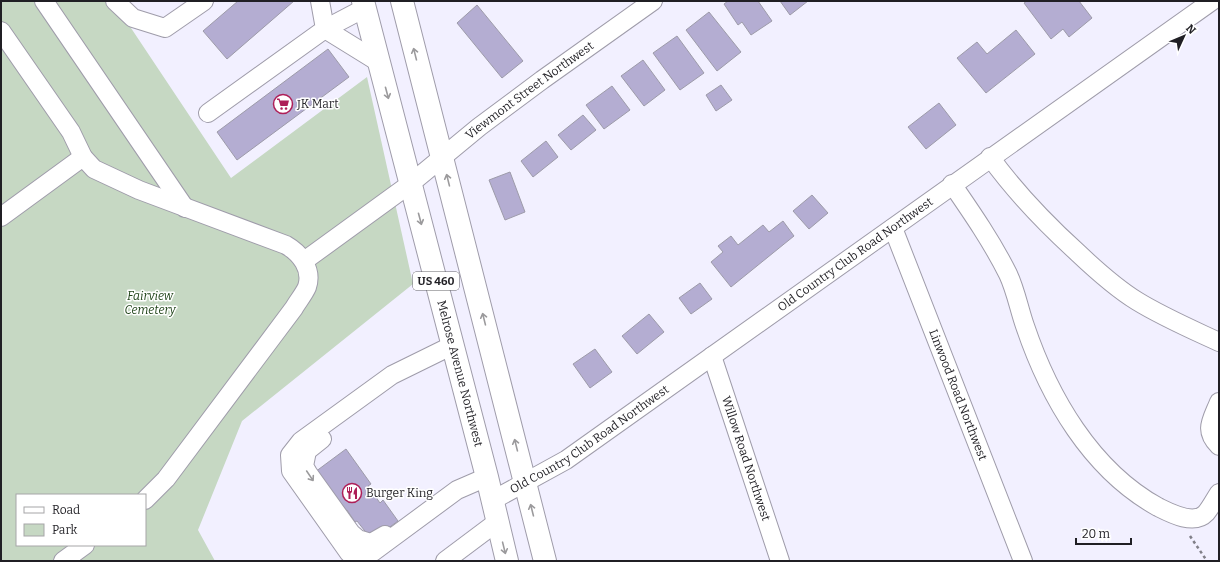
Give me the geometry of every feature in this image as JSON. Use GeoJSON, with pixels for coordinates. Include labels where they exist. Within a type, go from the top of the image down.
{"type":"FeatureCollection","features":[{"type":"Feature","properties":{"kind":"main road","name":"US 460"},"geometry":{"type":"LineString","coordinates":[[402,1],[545,561]]}},
{"type":"Feature","properties":{"kind":"main road","name":"Melrose Avenue Northwest"},"geometry":{"type":"LineString","coordinates":[[364,5],[493,500],[507,561]]}},
{"type":"Feature","properties":{"kind":"street"},"geometry":{"type":"LineString","coordinates":[[44,1],[185,208]]}},
{"type":"Feature","properties":{"kind":"street"},"geometry":{"type":"LineString","coordinates":[[115,1],[133,18],[165,28],[204,1]]}},
{"type":"Feature","properties":{"kind":"street"},"geometry":{"type":"LineString","coordinates":[[320,1],[325,29],[380,63]]}},
{"type":"Feature","properties":{"kind":"street","name":"Viewmont Street Northwest"},"geometry":{"type":"LineString","coordinates":[[304,261],[410,184],[442,157],[542,80],[653,1]]}},
{"type":"Feature","properties":{"kind":"street","name":"Old Country Club Road Northwest"},"geometry":{"type":"LineString","coordinates":[[493,500],[566,460],[893,228],[990,157],[1212,1]]}},
{"type":"Feature","properties":{"kind":"street"},"geometry":{"type":"LineString","coordinates":[[208,113],[325,29],[364,5]]}},
{"type":"Feature","properties":{"kind":"street"},"geometry":{"type":"LineString","coordinates":[[1,31],[71,132],[83,157],[94,169],[139,190],[286,245],[295,250],[304,261],[308,272],[308,285],[294,308],[166,479],[146,499]]}},
{"type":"Feature","properties":{"kind":"street"},"geometry":{"type":"LineString","coordinates":[[1,217],[83,157]]}},
{"type":"Feature","properties":{"kind":"street"},"geometry":{"type":"LineString","coordinates":[[990,157],[1010,186],[1040,218],[1107,280],[1137,301],[1166,318],[1219,342]]}},
{"type":"Feature","properties":{"kind":"street"},"geometry":{"type":"LineString","coordinates":[[952,184],[988,237],[1008,275],[1025,326],[1045,376],[1075,430],[1094,456],[1116,479],[1142,498],[1176,516],[1195,518],[1205,514],[1219,493]]}},
{"type":"Feature","properties":{"kind":"street","name":"Linwood Road Northwest"},"geometry":{"type":"LineString","coordinates":[[893,228],[1023,561]]}},
{"type":"Feature","properties":{"kind":"street"},"geometry":{"type":"LineString","coordinates":[[453,345],[392,374],[301,441],[290,455],[291,471],[349,553],[361,556],[373,552],[457,490],[487,477]]}},
{"type":"Feature","properties":{"kind":"street","name":"Willow Road Northwest"},"geometry":{"type":"LineString","coordinates":[[712,356],[780,561]]}},
{"type":"Feature","properties":{"kind":"street"},"geometry":{"type":"LineString","coordinates":[[1219,402],[1209,429],[1211,438],[1219,446]]}},
{"type":"Feature","properties":{"kind":"street"},"geometry":{"type":"LineString","coordinates":[[445,561],[497,522]]}},
{"type":"Feature","properties":{"kind":"street"},"geometry":{"type":"LineString","coordinates":[[63,561],[84,546]]}},
{"type":"Feature","properties":{"kind":"path"},"geometry":{"type":"LineString","coordinates":[[1176,516],[1207,561]]}},
{"type":"Feature","properties":{"kind":"green space","name":"Fairview Cemetery"},"geometry":{"type":"Polygon","coordinates":[[[1,1],[113,1],[231,178],[367,77],[413,284],[242,421],[198,530],[215,561],[1,561],[1,1]]]}},
{"type":"Feature","properties":{"kind":"building"},"geometry":{"type":"Polygon","coordinates":[[[238,1],[294,1],[227,59],[203,31],[238,1]]]}},
{"type":"Feature","properties":{"kind":"building"},"geometry":{"type":"Polygon","coordinates":[[[728,1],[758,1],[772,21],[751,35],[742,22],[738,25],[724,4],[728,1]]]}},
{"type":"Feature","properties":{"kind":"building"},"geometry":{"type":"Polygon","coordinates":[[[780,1],[808,1],[790,15],[780,1]]]}},
{"type":"Feature","properties":{"kind":"building"},"geometry":{"type":"Polygon","coordinates":[[[1027,1],[1079,1],[1092,18],[1069,37],[1063,29],[1051,39],[1024,3],[1027,1]]]}},
{"type":"Feature","properties":{"kind":"building"},"geometry":{"type":"Polygon","coordinates":[[[477,5],[523,61],[502,78],[457,23],[477,5]]]}},
{"type":"Feature","properties":{"kind":"building"},"geometry":{"type":"Polygon","coordinates":[[[709,12],[741,52],[717,71],[686,30],[709,12]]]}},
{"type":"Feature","properties":{"kind":"building"},"geometry":{"type":"Polygon","coordinates":[[[1016,30],[1035,54],[986,93],[957,58],[977,42],[987,54],[1016,30]]]}},
{"type":"Feature","properties":{"kind":"building"},"geometry":{"type":"Polygon","coordinates":[[[677,36],[704,73],[680,90],[653,53],[677,36]]]}},
{"type":"Feature","properties":{"kind":"building","name":"JK Mart"},"geometry":{"type":"Polygon","coordinates":[[[328,49],[349,77],[237,160],[217,132],[328,49]]]}},
{"type":"Feature","properties":{"kind":"building"},"geometry":{"type":"Polygon","coordinates":[[[643,60],[665,90],[644,106],[621,76],[643,60]]]}},
{"type":"Feature","properties":{"kind":"building"},"geometry":{"type":"Polygon","coordinates":[[[721,85],[732,100],[716,111],[706,95],[721,85]]]}},
{"type":"Feature","properties":{"kind":"building"},"geometry":{"type":"Polygon","coordinates":[[[612,86],[630,110],[604,129],[586,105],[612,86]]]}},
{"type":"Feature","properties":{"kind":"building"},"geometry":{"type":"Polygon","coordinates":[[[939,103],[956,125],[926,149],[908,127],[939,103]]]}},
{"type":"Feature","properties":{"kind":"building"},"geometry":{"type":"Polygon","coordinates":[[[583,115],[596,130],[571,150],[558,135],[583,115]]]}},
{"type":"Feature","properties":{"kind":"building"},"geometry":{"type":"Polygon","coordinates":[[[546,141],[558,157],[533,177],[521,161],[546,141]]]}},
{"type":"Feature","properties":{"kind":"building"},"geometry":{"type":"Polygon","coordinates":[[[510,172],[525,212],[505,220],[489,180],[510,172]]]}},
{"type":"Feature","properties":{"kind":"building"},"geometry":{"type":"Polygon","coordinates":[[[812,195],[828,213],[809,229],[793,211],[812,195]]]}},
{"type":"Feature","properties":{"kind":"building"},"geometry":{"type":"Polygon","coordinates":[[[783,221],[794,236],[731,287],[711,262],[723,252],[718,246],[731,236],[738,245],[763,225],[769,232],[783,221]]]}},
{"type":"Feature","properties":{"kind":"building"},"geometry":{"type":"Polygon","coordinates":[[[700,283],[712,299],[691,314],[679,298],[700,283]]]}},
{"type":"Feature","properties":{"kind":"building"},"geometry":{"type":"Polygon","coordinates":[[[649,314],[664,332],[637,354],[622,336],[649,314]]]}},
{"type":"Feature","properties":{"kind":"building"},"geometry":{"type":"Polygon","coordinates":[[[595,349],[612,372],[590,388],[573,364],[595,349]]]}},
{"type":"Feature","properties":{"kind":"building","name":"Burger King"},"geometry":{"type":"Polygon","coordinates":[[[346,449],[371,484],[368,486],[380,503],[383,500],[398,521],[372,540],[357,521],[355,522],[347,510],[344,512],[315,472],[346,449]]]}},
{"type":"Feature","properties":{"kind":"place","name":"JK Mart"},"geometry":{"type":"Point","coordinates":[283,104]}},
{"type":"Feature","properties":{"kind":"place","name":"Burger King"},"geometry":{"type":"Point","coordinates":[352,493]}}]}
